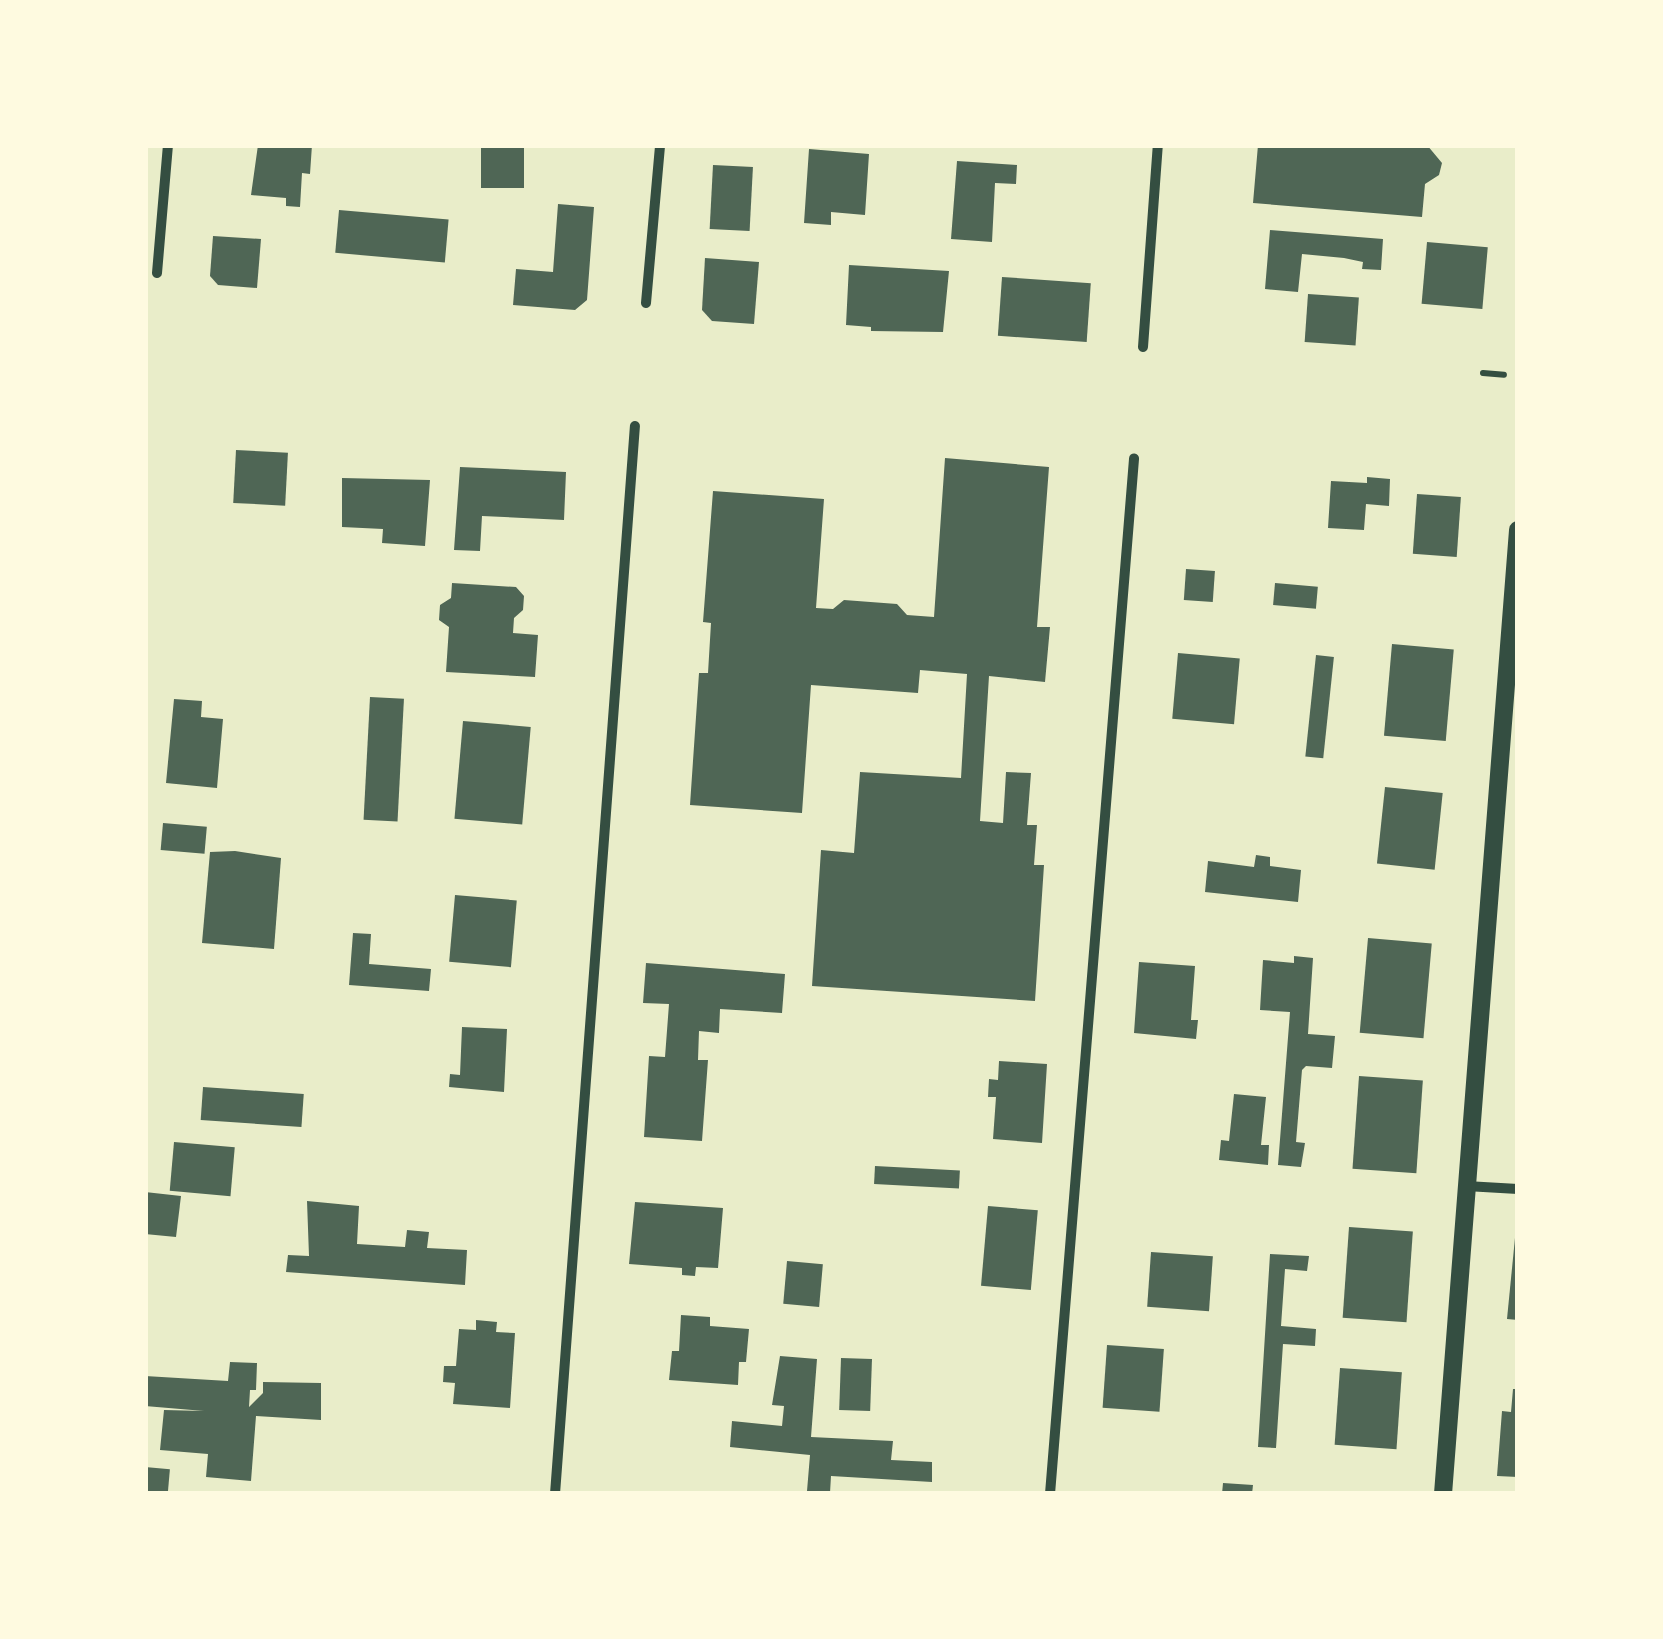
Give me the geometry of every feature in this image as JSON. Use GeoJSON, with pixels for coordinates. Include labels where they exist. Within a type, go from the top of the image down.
{"type":"FeatureCollection","features":[{"type":"Feature","properties":{"kind":"street"},"geometry":{"type":"LineString","coordinates":[[156,273],[168,145]]}},
{"type":"Feature","properties":{"kind":"street"},"geometry":{"type":"LineString","coordinates":[[646,303],[660,145]]}},
{"type":"Feature","properties":{"kind":"street"},"geometry":{"type":"LineString","coordinates":[[1143,347],[1158,145]]}},
{"type":"Feature","properties":{"kind":"street"},"geometry":{"type":"LineString","coordinates":[[555,1494],[635,426]]}},
{"type":"Feature","properties":{"kind":"street"},"geometry":{"type":"LineString","coordinates":[[1050,1494],[1134,458]]}},
{"type":"Feature","properties":{"kind":"street"},"geometry":{"type":"LineString","coordinates":[[1442,1494],[1518,530]]}},
{"type":"Feature","properties":{"kind":"street"},"geometry":{"type":"LineString","coordinates":[[1466,1186],[1518,1190]]}},
{"type":"Feature","properties":{"kind":"path"},"geometry":{"type":"LineString","coordinates":[[1482,373],[1504,375]]}},
{"type":"Feature","properties":{"kind":"building"},"geometry":{"type":"Polygon","coordinates":[[[258,145],[312,145],[310,174],[302,173],[300,207],[286,206],[286,198],[251,195],[258,145]]]}},
{"type":"Feature","properties":{"kind":"building"},"geometry":{"type":"Polygon","coordinates":[[[481,145],[524,145],[524,188],[481,188],[481,145]]]}},
{"type":"Feature","properties":{"kind":"building"},"geometry":{"type":"Polygon","coordinates":[[[1258,145],[1427,145],[1442,163],[1439,175],[1425,184],[1422,217],[1253,203],[1258,145]]]}},
{"type":"Feature","properties":{"kind":"building"},"geometry":{"type":"Polygon","coordinates":[[[809,149],[869,154],[865,215],[831,212],[831,225],[804,223],[809,149]]]}},
{"type":"Feature","properties":{"kind":"building"},"geometry":{"type":"Polygon","coordinates":[[[957,161],[1017,165],[1016,184],[995,183],[992,242],[951,239],[957,161]]]}},
{"type":"Feature","properties":{"kind":"building"},"geometry":{"type":"Polygon","coordinates":[[[713,165],[753,167],[750,231],[710,229],[713,165]]]}},
{"type":"Feature","properties":{"kind":"building"},"geometry":{"type":"Polygon","coordinates":[[[558,204],[594,207],[587,300],[575,310],[513,305],[516,269],[553,272],[558,204]]]}},
{"type":"Feature","properties":{"kind":"building"},"geometry":{"type":"Polygon","coordinates":[[[339,210],[449,220],[445,262],[335,253],[339,210]]]}},
{"type":"Feature","properties":{"kind":"building"},"geometry":{"type":"Polygon","coordinates":[[[1270,230],[1383,239],[1381,270],[1362,269],[1363,262],[1344,258],[1302,254],[1298,292],[1265,289],[1270,230]]]}},
{"type":"Feature","properties":{"kind":"building"},"geometry":{"type":"Polygon","coordinates":[[[213,236],[261,239],[257,288],[218,285],[210,276],[213,236]]]}},
{"type":"Feature","properties":{"kind":"building"},"geometry":{"type":"Polygon","coordinates":[[[1427,242],[1488,247],[1482,309],[1422,304],[1427,242]]]}},
{"type":"Feature","properties":{"kind":"building"},"geometry":{"type":"Polygon","coordinates":[[[705,258],[759,262],[754,324],[712,321],[702,310],[705,258]]]}},
{"type":"Feature","properties":{"kind":"building"},"geometry":{"type":"Polygon","coordinates":[[[849,265],[949,271],[943,332],[871,331],[871,327],[846,325],[849,265]]]}},
{"type":"Feature","properties":{"kind":"building"},"geometry":{"type":"Polygon","coordinates":[[[1002,277],[1091,283],[1087,342],[998,336],[1002,277]]]}},
{"type":"Feature","properties":{"kind":"building"},"geometry":{"type":"Polygon","coordinates":[[[1308,294],[1359,298],[1356,345],[1305,342],[1308,294]]]}},
{"type":"Feature","properties":{"kind":"building"},"geometry":{"type":"Polygon","coordinates":[[[236,450],[288,453],[285,506],[233,503],[236,450]]]}},
{"type":"Feature","properties":{"kind":"building"},"geometry":{"type":"Polygon","coordinates":[[[945,458],[1049,467],[1037,627],[1050,627],[1045,682],[989,676],[980,821],[1003,823],[1006,772],[1031,773],[1027,825],[1037,825],[1034,865],[1044,865],[1035,1001],[812,986],[821,850],[854,853],[860,772],[961,778],[967,674],[920,670],[918,693],[811,685],[802,813],[690,805],[699,673],[708,673],[711,623],[703,622],[713,491],[824,499],[816,608],[833,609],[844,600],[897,604],[907,615],[934,617],[945,458]]]}},
{"type":"Feature","properties":{"kind":"building"},"geometry":{"type":"Polygon","coordinates":[[[460,467],[566,472],[564,520],[482,516],[480,551],[454,550],[460,467]]]}},
{"type":"Feature","properties":{"kind":"building"},"geometry":{"type":"Polygon","coordinates":[[[1367,477],[1390,479],[1389,506],[1366,504],[1364,530],[1328,528],[1331,481],[1367,483],[1367,477]]]}},
{"type":"Feature","properties":{"kind":"building"},"geometry":{"type":"Polygon","coordinates":[[[342,478],[430,480],[425,546],[382,543],[383,529],[342,527],[342,478]]]}},
{"type":"Feature","properties":{"kind":"building"},"geometry":{"type":"Polygon","coordinates":[[[1417,494],[1461,497],[1457,557],[1413,554],[1417,494]]]}},
{"type":"Feature","properties":{"kind":"building"},"geometry":{"type":"Polygon","coordinates":[[[1186,569],[1215,571],[1213,602],[1184,600],[1186,569]]]}},
{"type":"Feature","properties":{"kind":"building"},"geometry":{"type":"Polygon","coordinates":[[[452,583],[516,587],[524,596],[523,610],[514,618],[513,633],[538,635],[535,677],[446,672],[449,627],[439,620],[440,605],[451,598],[452,583]]]}},
{"type":"Feature","properties":{"kind":"building"},"geometry":{"type":"Polygon","coordinates":[[[1275,583],[1318,587],[1316,609],[1273,605],[1275,583]]]}},
{"type":"Feature","properties":{"kind":"building"},"geometry":{"type":"Polygon","coordinates":[[[1392,644],[1454,649],[1446,741],[1384,736],[1392,644]]]}},
{"type":"Feature","properties":{"kind":"building"},"geometry":{"type":"Polygon","coordinates":[[[1178,653],[1240,658],[1234,724],[1172,719],[1178,653]]]}},
{"type":"Feature","properties":{"kind":"building"},"geometry":{"type":"Polygon","coordinates":[[[1316,655],[1334,657],[1323,758],[1305,756],[1316,655]]]}},
{"type":"Feature","properties":{"kind":"building"},"geometry":{"type":"Polygon","coordinates":[[[370,697],[404,699],[398,822],[364,820],[370,697]]]}},
{"type":"Feature","properties":{"kind":"building"},"geometry":{"type":"Polygon","coordinates":[[[174,699],[202,701],[201,717],[223,719],[217,788],[166,783],[174,699]]]}},
{"type":"Feature","properties":{"kind":"building"},"geometry":{"type":"Polygon","coordinates":[[[463,721],[531,727],[522,825],[454,819],[463,721]]]}},
{"type":"Feature","properties":{"kind":"building"},"geometry":{"type":"Polygon","coordinates":[[[1385,787],[1443,793],[1435,870],[1377,864],[1385,787]]]}},
{"type":"Feature","properties":{"kind":"building"},"geometry":{"type":"Polygon","coordinates":[[[163,823],[207,827],[204,854],[161,850],[163,823]]]}},
{"type":"Feature","properties":{"kind":"building"},"geometry":{"type":"Polygon","coordinates":[[[235,851],[281,858],[274,949],[202,943],[210,852],[235,851]]]}},
{"type":"Feature","properties":{"kind":"building"},"geometry":{"type":"Polygon","coordinates":[[[1256,855],[1270,857],[1270,866],[1301,870],[1298,902],[1205,892],[1208,861],[1254,867],[1256,855]]]}},
{"type":"Feature","properties":{"kind":"building"},"geometry":{"type":"Polygon","coordinates":[[[455,895],[517,900],[511,967],[449,962],[455,895]]]}},
{"type":"Feature","properties":{"kind":"building"},"geometry":{"type":"Polygon","coordinates":[[[353,933],[371,934],[369,964],[431,969],[429,991],[349,985],[353,933]]]}},
{"type":"Feature","properties":{"kind":"building"},"geometry":{"type":"Polygon","coordinates":[[[1368,938],[1432,944],[1423,1038],[1360,1033],[1368,938]]]}},
{"type":"Feature","properties":{"kind":"building"},"geometry":{"type":"Polygon","coordinates":[[[1294,956],[1313,958],[1308,1034],[1335,1036],[1332,1068],[1306,1066],[1302,1070],[1296,1142],[1305,1143],[1301,1167],[1278,1165],[1290,1012],[1260,1010],[1263,960],[1294,963],[1294,956]]]}},
{"type":"Feature","properties":{"kind":"building"},"geometry":{"type":"Polygon","coordinates":[[[1139,962],[1195,966],[1191,1020],[1198,1020],[1196,1039],[1134,1033],[1139,962]]]}},
{"type":"Feature","properties":{"kind":"building"},"geometry":{"type":"Polygon","coordinates":[[[646,963],[785,974],[782,1013],[720,1009],[719,1033],[699,1031],[698,1060],[708,1060],[702,1141],[644,1137],[649,1056],[665,1057],[669,1004],[643,1003],[646,963]]]}},
{"type":"Feature","properties":{"kind":"building"},"geometry":{"type":"Polygon","coordinates":[[[462,1027],[507,1029],[504,1092],[449,1087],[450,1074],[460,1075],[462,1027]]]}},
{"type":"Feature","properties":{"kind":"building"},"geometry":{"type":"Polygon","coordinates":[[[999,1061],[1047,1064],[1042,1143],[993,1139],[996,1097],[988,1097],[989,1079],[998,1080],[999,1061]]]}},
{"type":"Feature","properties":{"kind":"building"},"geometry":{"type":"Polygon","coordinates":[[[1359,1076],[1423,1080],[1416,1173],[1353,1169],[1359,1076]]]}},
{"type":"Feature","properties":{"kind":"building"},"geometry":{"type":"Polygon","coordinates":[[[203,1087],[304,1094],[301,1127],[201,1120],[203,1087]]]}},
{"type":"Feature","properties":{"kind":"building"},"geometry":{"type":"Polygon","coordinates":[[[1234,1094],[1266,1097],[1261,1145],[1269,1145],[1268,1165],[1219,1160],[1221,1140],[1229,1141],[1234,1094]]]}},
{"type":"Feature","properties":{"kind":"building"},"geometry":{"type":"Polygon","coordinates":[[[174,1142],[235,1147],[230,1196],[170,1191],[174,1142]]]}},
{"type":"Feature","properties":{"kind":"building"},"geometry":{"type":"Polygon","coordinates":[[[875,1166],[960,1170],[959,1188],[874,1184],[875,1166]]]}},
{"type":"Feature","properties":{"kind":"building"},"geometry":{"type":"Polygon","coordinates":[[[145,1192],[181,1196],[176,1237],[145,1234],[145,1192]]]}},
{"type":"Feature","properties":{"kind":"building"},"geometry":{"type":"Polygon","coordinates":[[[307,1201],[359,1206],[357,1244],[405,1247],[407,1230],[429,1232],[427,1248],[467,1250],[465,1285],[286,1272],[288,1255],[309,1256],[307,1201]]]}},
{"type":"Feature","properties":{"kind":"building"},"geometry":{"type":"Polygon","coordinates":[[[635,1202],[723,1208],[718,1268],[696,1267],[695,1276],[682,1275],[682,1268],[629,1264],[635,1202]]]}},
{"type":"Feature","properties":{"kind":"building"},"geometry":{"type":"Polygon","coordinates":[[[988,1206],[1038,1210],[1031,1290],[981,1286],[988,1206]]]}},
{"type":"Feature","properties":{"kind":"building"},"geometry":{"type":"Polygon","coordinates":[[[1349,1227],[1413,1231],[1406,1322],[1343,1318],[1349,1227]]]}},
{"type":"Feature","properties":{"kind":"building"},"geometry":{"type":"Polygon","coordinates":[[[1518,1238],[1518,1320],[1507,1319],[1518,1238]]]}},
{"type":"Feature","properties":{"kind":"building"},"geometry":{"type":"Polygon","coordinates":[[[1151,1252],[1213,1256],[1209,1311],[1147,1307],[1151,1252]]]}},
{"type":"Feature","properties":{"kind":"building"},"geometry":{"type":"Polygon","coordinates":[[[1270,1254],[1309,1256],[1307,1271],[1285,1269],[1281,1326],[1316,1329],[1315,1346],[1283,1344],[1276,1448],[1258,1447],[1270,1254]]]}},
{"type":"Feature","properties":{"kind":"building"},"geometry":{"type":"Polygon","coordinates":[[[787,1261],[823,1264],[819,1307],[783,1304],[787,1261]]]}},
{"type":"Feature","properties":{"kind":"building"},"geometry":{"type":"Polygon","coordinates":[[[681,1315],[710,1317],[710,1326],[749,1329],[746,1362],[739,1362],[738,1385],[669,1380],[672,1351],[679,1351],[681,1315]]]}},
{"type":"Feature","properties":{"kind":"building"},"geometry":{"type":"Polygon","coordinates":[[[476,1320],[497,1322],[496,1332],[515,1333],[510,1408],[453,1404],[455,1383],[443,1382],[444,1366],[456,1366],[459,1329],[476,1330],[476,1320]]]}},
{"type":"Feature","properties":{"kind":"building"},"geometry":{"type":"Polygon","coordinates":[[[1107,1345],[1164,1349],[1159,1412],[1103,1408],[1107,1345]]]}},
{"type":"Feature","properties":{"kind":"building"},"geometry":{"type":"Polygon","coordinates":[[[780,1356],[817,1359],[811,1437],[893,1441],[891,1460],[932,1462],[932,1482],[831,1476],[830,1493],[807,1491],[810,1455],[730,1447],[732,1421],[782,1426],[784,1406],[772,1405],[780,1356]]]}},
{"type":"Feature","properties":{"kind":"building"},"geometry":{"type":"Polygon","coordinates":[[[841,1358],[872,1359],[870,1411],[839,1410],[841,1358]]]}},
{"type":"Feature","properties":{"kind":"building"},"geometry":{"type":"Polygon","coordinates":[[[230,1362],[257,1363],[256,1390],[250,1390],[249,1407],[263,1393],[263,1382],[321,1383],[321,1420],[256,1416],[251,1481],[206,1477],[208,1454],[160,1450],[164,1410],[204,1411],[145,1406],[145,1376],[228,1381],[230,1362]]]}},
{"type":"Feature","properties":{"kind":"building"},"geometry":{"type":"Polygon","coordinates":[[[1340,1368],[1402,1372],[1396,1449],[1335,1445],[1340,1368]]]}},
{"type":"Feature","properties":{"kind":"building"},"geometry":{"type":"Polygon","coordinates":[[[1513,1389],[1518,1389],[1518,1477],[1497,1476],[1502,1411],[1511,1412],[1513,1389]]]}},
{"type":"Feature","properties":{"kind":"building"},"geometry":{"type":"Polygon","coordinates":[[[145,1467],[170,1469],[168,1494],[145,1494],[145,1467]]]}},
{"type":"Feature","properties":{"kind":"building"},"geometry":{"type":"Polygon","coordinates":[[[1223,1483],[1253,1485],[1252,1494],[1222,1494],[1223,1483]]]}}]}
